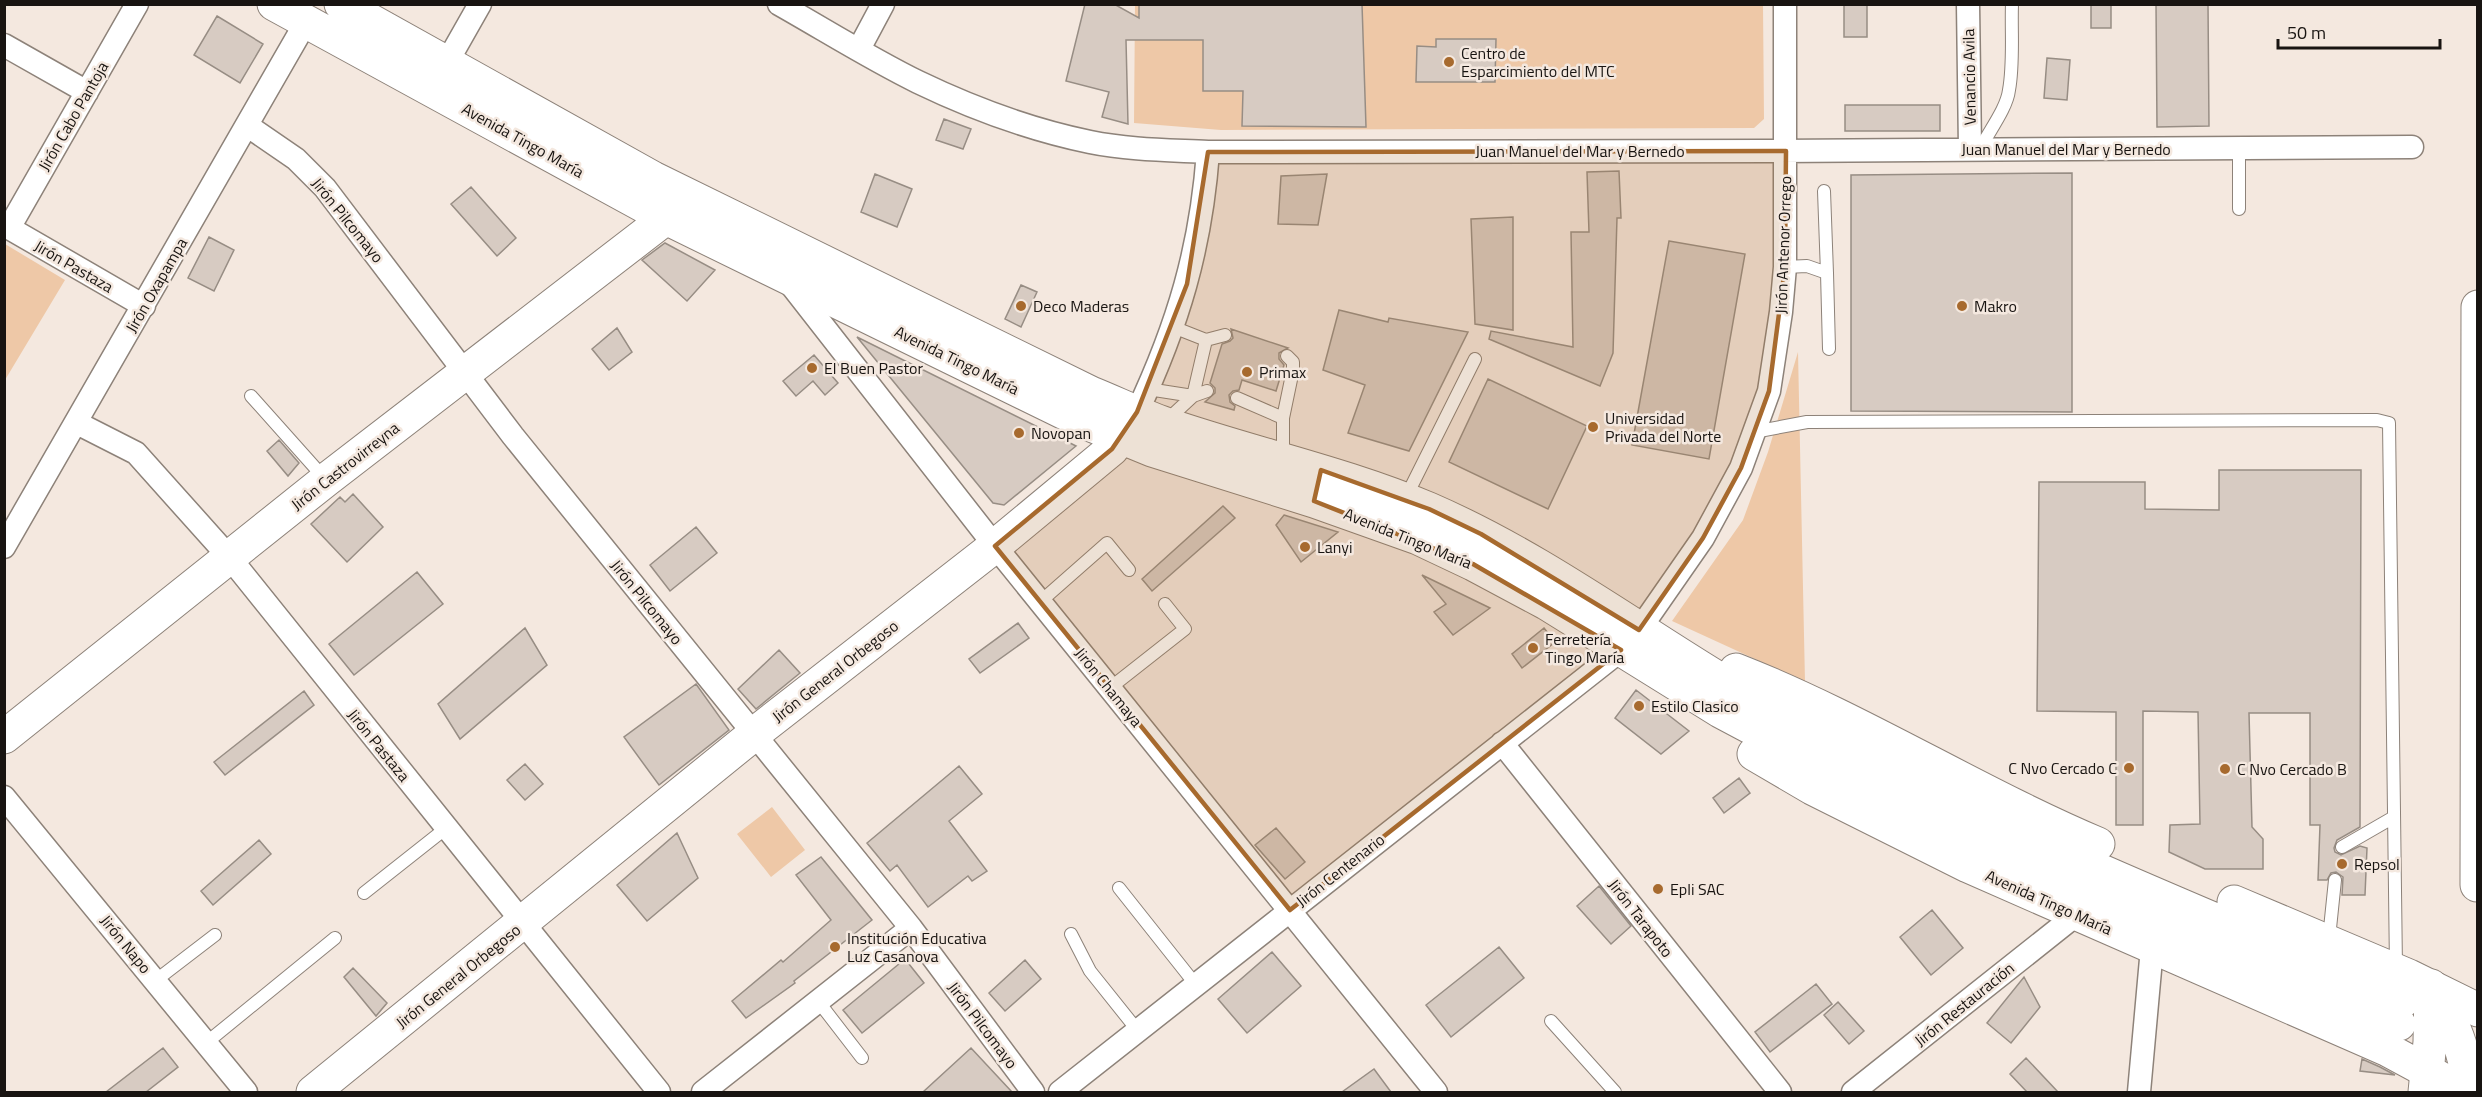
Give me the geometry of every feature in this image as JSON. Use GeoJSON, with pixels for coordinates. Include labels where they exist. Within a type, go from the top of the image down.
{"type":"FeatureCollection","features":[{"type":"Feature","properties":{"kind":"main road","name":"Avenida Tingo María"},"geometry":{"type":"LineString","coordinates":[[274,4],[672,204],[1143,416],[1264,487],[1317,486]]}},
{"type":"Feature","properties":{"kind":"main road","name":"Avenida Tingo María"},"geometry":{"type":"LineString","coordinates":[[340,4],[446,64],[785,277],[1143,416],[1283,458],[1317,486],[1400,515],[1490,539],[1630,640],[1663,660],[1764,735],[1950,831],[2151,920],[2408,995],[2478,1010]]}},
{"type":"Feature","properties":{"kind":"main road","name":"Jirón Castrovirreyna"},"geometry":{"type":"LineString","coordinates":[[4,737],[326,480],[466,373],[672,204]]}},
{"type":"Feature","properties":{"kind":"main road"},"geometry":{"type":"LineString","coordinates":[[2477,885],[2478,307]]}},
{"type":"Feature","properties":{"kind":"main road","name":"Jirón General Orbegoso"},"geometry":{"type":"LineString","coordinates":[[313,1092],[523,924],[754,734],[995,546],[1112,449],[1143,416]]}},
{"type":"Feature","properties":{"kind":"main road","name":"Avenida Tingo María"},"geometry":{"type":"LineString","coordinates":[[1663,660],[1674,692],[1726,735],[1784,772],[1928,847],[2076,915],[2388,1050],[2426,1081],[2466,1092]]}},
{"type":"Feature","properties":{"kind":"main road","name":"Avenida Tingo María"},"geometry":{"type":"LineString","coordinates":[[1663,660],[1767,682],[2089,840],[2328,942],[2408,995]]}},
{"type":"Feature","properties":{"kind":"main road"},"geometry":{"type":"LineString","coordinates":[[2408,995],[2426,1081]]}},
{"type":"Feature","properties":{"kind":"main road"},"geometry":{"type":"LineString","coordinates":[[2408,995],[2448,1011],[2460,1038],[2471,1092]]}},
{"type":"Feature","properties":{"kind":"street","name":"Jirón Cabo Pantoja"},"geometry":{"type":"LineString","coordinates":[[7,227],[137,4]]}},
{"type":"Feature","properties":{"kind":"street"},"geometry":{"type":"LineString","coordinates":[[446,64],[480,4]]}},
{"type":"Feature","properties":{"kind":"street","name":"Juan Manuel del Mar y Bernedo"},"geometry":{"type":"LineString","coordinates":[[779,4],[918,82],[981,109],[1047,132],[1092,142],[1143,149],[1208,152],[2412,147]]}},
{"type":"Feature","properties":{"kind":"street"},"geometry":{"type":"LineString","coordinates":[[859,49],[883,4]]}},
{"type":"Feature","properties":{"kind":"street","name":"Jirón Antenor Orrego"},"geometry":{"type":"LineString","coordinates":[[1630,640],[1703,538],[1741,468],[1769,391],[1785,267],[1785,4]]}},
{"type":"Feature","properties":{"kind":"street","name":"Venancio Avila"},"geometry":{"type":"LineString","coordinates":[[1968,4],[1975,149]]}},
{"type":"Feature","properties":{"kind":"street","name":"Jirón Oxapampa"},"geometry":{"type":"LineString","coordinates":[[4,547],[306,22]]}},
{"type":"Feature","properties":{"kind":"street"},"geometry":{"type":"LineString","coordinates":[[4,45],[87,92]]}},
{"type":"Feature","properties":{"kind":"street","name":"Jirón Pilcomayo"},"geometry":{"type":"LineString","coordinates":[[248,126],[296,159],[325,188],[513,436],[910,928],[1033,1092]]}},
{"type":"Feature","properties":{"kind":"street","name":"Jirón General Orbegoso"},"geometry":{"type":"LineString","coordinates":[[1143,416],[1187,284],[1198,241],[1205,196],[1208,152]]}},
{"type":"Feature","properties":{"kind":"street","name":"Jirón Pastaza"},"geometry":{"type":"LineString","coordinates":[[7,227],[144,306]]}},
{"type":"Feature","properties":{"kind":"street","name":"Jirón Chamaya"},"geometry":{"type":"LineString","coordinates":[[785,277],[995,546],[1436,1092]]}},
{"type":"Feature","properties":{"kind":"street","name":"Jirón Pastaza"},"geometry":{"type":"LineString","coordinates":[[76,423],[136,453],[230,558],[445,829],[659,1092]]}},
{"type":"Feature","properties":{"kind":"street","name":"Jirón Centenario"},"geometry":{"type":"LineString","coordinates":[[1060,1092],[1630,640]]}},
{"type":"Feature","properties":{"kind":"street","name":"Jirón Tarapoto"},"geometry":{"type":"LineString","coordinates":[[1502,743],[1779,1092]]}},
{"type":"Feature","properties":{"kind":"street","name":"Jirón Napo"},"geometry":{"type":"LineString","coordinates":[[4,797],[246,1092]]}},
{"type":"Feature","properties":{"kind":"street","name":"Jirón Restauración"},"geometry":{"type":"LineString","coordinates":[[1853,1092],[2076,915]]}},
{"type":"Feature","properties":{"kind":"street"},"geometry":{"type":"LineString","coordinates":[[703,1092],[910,928]]}},
{"type":"Feature","properties":{"kind":"street"},"geometry":{"type":"LineString","coordinates":[[2139,1092],[2152,948]]}},
{"type":"Feature","properties":{"kind":"lane"},"geometry":{"type":"LineString","coordinates":[[1975,149],[2002,111],[2009,91],[2012,4]]}},
{"type":"Feature","properties":{"kind":"lane"},"geometry":{"type":"LineString","coordinates":[[2239,148],[2239,209]]}},
{"type":"Feature","properties":{"kind":"lane"},"geometry":{"type":"LineString","coordinates":[[1824,191],[1829,349]]}},
{"type":"Feature","properties":{"kind":"lane"},"geometry":{"type":"LineString","coordinates":[[1785,267],[1807,266],[1827,273]]}},
{"type":"Feature","properties":{"kind":"lane"},"geometry":{"type":"LineString","coordinates":[[1173,327],[1206,339],[1225,335]]}},
{"type":"Feature","properties":{"kind":"lane"},"geometry":{"type":"LineString","coordinates":[[1193,396],[1206,339]]}},
{"type":"Feature","properties":{"kind":"lane"},"geometry":{"type":"LineString","coordinates":[[1283,458],[1283,418],[1293,370],[1293,362],[1287,356]]}},
{"type":"Feature","properties":{"kind":"lane"},"geometry":{"type":"LineString","coordinates":[[1400,515],[1475,359]]}},
{"type":"Feature","properties":{"kind":"lane"},"geometry":{"type":"LineString","coordinates":[[1143,416],[1207,391]]}},
{"type":"Feature","properties":{"kind":"lane"},"geometry":{"type":"LineString","coordinates":[[251,396],[326,480]]}},
{"type":"Feature","properties":{"kind":"lane"},"geometry":{"type":"LineString","coordinates":[[1143,416],[1193,396]]}},
{"type":"Feature","properties":{"kind":"lane"},"geometry":{"type":"LineString","coordinates":[[1237,398],[1283,418]]}},
{"type":"Feature","properties":{"kind":"lane"},"geometry":{"type":"LineString","coordinates":[[1754,432],[1807,422],[2378,420],[2389,423],[2394,817],[2408,995]]}},
{"type":"Feature","properties":{"kind":"lane"},"geometry":{"type":"LineString","coordinates":[[1040,602],[1107,543],[1129,570]]}},
{"type":"Feature","properties":{"kind":"lane"},"geometry":{"type":"LineString","coordinates":[[1110,688],[1185,629],[1165,604]]}},
{"type":"Feature","properties":{"kind":"lane"},"geometry":{"type":"LineString","coordinates":[[2343,847],[2394,817]]}},
{"type":"Feature","properties":{"kind":"lane"},"geometry":{"type":"LineString","coordinates":[[364,893],[445,829]]}},
{"type":"Feature","properties":{"kind":"lane"},"geometry":{"type":"LineString","coordinates":[[2328,942],[2335,880]]}},
{"type":"Feature","properties":{"kind":"lane"},"geometry":{"type":"LineString","coordinates":[[1119,888],[1196,985]]}},
{"type":"Feature","properties":{"kind":"lane"},"geometry":{"type":"LineString","coordinates":[[1071,934],[1090,971],[1138,1031]]}},
{"type":"Feature","properties":{"kind":"lane"},"geometry":{"type":"LineString","coordinates":[[155,981],[215,935]]}},
{"type":"Feature","properties":{"kind":"lane"},"geometry":{"type":"LineString","coordinates":[[206,1044],[335,938]]}},
{"type":"Feature","properties":{"kind":"lane"},"geometry":{"type":"LineString","coordinates":[[818,1001],[862,1058]]}},
{"type":"Feature","properties":{"kind":"lane"},"geometry":{"type":"LineString","coordinates":[[1551,1021],[1615,1092]]}},
{"type":"Feature","properties":{"kind":"highlighted area"},"geometry":{"type":"Polygon","coordinates":[[[1786,151],[1785,267],[1769,391],[1741,468],[1703,538],[1639,630],[1481,534],[1429,509],[1321,470],[1314,501],[1473,564],[1621,650],[1290,910],[995,546],[1112,449],[1137,412],[1187,284],[1208,152],[1786,151]]]}},
{"type":"Feature","properties":{"kind":"shaded area","name":"Centro de Esparcimiento del MTC"},"geometry":{"type":"Polygon","coordinates":[[[1135,5],[1763,5],[1764,119],[1754,128],[1221,130],[1134,123],[1135,5]]]}},
{"type":"Feature","properties":{"kind":"shaded area"},"geometry":{"type":"Polygon","coordinates":[[[5,244],[65,280],[5,380],[5,244]]]}},
{"type":"Feature","properties":{"kind":"shaded area"},"geometry":{"type":"Polygon","coordinates":[[[1798,352],[1805,682],[1672,621],[1743,520],[1768,452],[1798,352]]]}},
{"type":"Feature","properties":{"kind":"shaded area"},"geometry":{"type":"Polygon","coordinates":[[[772,807],[805,850],[771,877],[737,834],[772,807]]]}},
{"type":"Feature","properties":{"kind":"building"},"geometry":{"type":"Polygon","coordinates":[[[1085,4],[1114,4],[1139,18],[1139,4],[1362,4],[1366,127],[1242,126],[1243,91],[1203,91],[1203,40],[1126,40],[1128,124],[1102,117],[1109,92],[1066,81],[1085,4]]]}},
{"type":"Feature","properties":{"kind":"building"},"geometry":{"type":"Polygon","coordinates":[[[1844,4],[1867,4],[1867,37],[1844,37],[1844,4]]]}},
{"type":"Feature","properties":{"kind":"building"},"geometry":{"type":"Polygon","coordinates":[[[2091,4],[2111,4],[2111,28],[2091,28],[2091,4]]]}},
{"type":"Feature","properties":{"kind":"building"},"geometry":{"type":"Polygon","coordinates":[[[2156,4],[2208,4],[2209,126],[2157,127],[2156,4]]]}},
{"type":"Feature","properties":{"kind":"building"},"geometry":{"type":"Polygon","coordinates":[[[217,16],[263,44],[240,83],[194,55],[217,16]]]}},
{"type":"Feature","properties":{"kind":"building"},"geometry":{"type":"Polygon","coordinates":[[[1436,39],[1496,39],[1495,82],[1416,82],[1417,46],[1436,47],[1436,39]]]}},
{"type":"Feature","properties":{"kind":"building"},"geometry":{"type":"Polygon","coordinates":[[[2047,58],[2070,60],[2067,100],[2044,98],[2047,58]]]}},
{"type":"Feature","properties":{"kind":"building"},"geometry":{"type":"Polygon","coordinates":[[[1845,105],[1940,105],[1940,131],[1845,131],[1845,105]]]}},
{"type":"Feature","properties":{"kind":"building"},"geometry":{"type":"Polygon","coordinates":[[[944,119],[971,129],[963,149],[936,140],[944,119]]]}},
{"type":"Feature","properties":{"kind":"building"},"geometry":{"type":"Polygon","coordinates":[[[1619,171],[1621,218],[1617,218],[1613,353],[1600,386],[1489,339],[1491,331],[1573,347],[1571,232],[1589,232],[1587,172],[1619,171]]]}},
{"type":"Feature","properties":{"kind":"building","name":"Makro"},"geometry":{"type":"Polygon","coordinates":[[[2072,173],[2072,412],[1851,411],[1851,175],[2072,173]]]}},
{"type":"Feature","properties":{"kind":"building"},"geometry":{"type":"Polygon","coordinates":[[[875,174],[912,189],[897,227],[861,212],[875,174]]]}},
{"type":"Feature","properties":{"kind":"building"},"geometry":{"type":"Polygon","coordinates":[[[1327,174],[1318,225],[1278,224],[1281,176],[1327,174]]]}},
{"type":"Feature","properties":{"kind":"building"},"geometry":{"type":"Polygon","coordinates":[[[471,187],[516,238],[497,256],[451,204],[471,187]]]}},
{"type":"Feature","properties":{"kind":"building"},"geometry":{"type":"Polygon","coordinates":[[[1513,217],[1513,330],[1475,324],[1471,219],[1513,217]]]}},
{"type":"Feature","properties":{"kind":"building"},"geometry":{"type":"Polygon","coordinates":[[[209,237],[234,250],[214,291],[188,278],[209,237]]]}},
{"type":"Feature","properties":{"kind":"building"},"geometry":{"type":"Polygon","coordinates":[[[1669,241],[1745,254],[1709,459],[1632,445],[1669,241]]]}},
{"type":"Feature","properties":{"kind":"building"},"geometry":{"type":"Polygon","coordinates":[[[665,243],[715,270],[687,301],[642,260],[665,243]]]}},
{"type":"Feature","properties":{"kind":"building","name":"Deco Maderas"},"geometry":{"type":"Polygon","coordinates":[[[1021,285],[1037,292],[1021,327],[1005,319],[1021,285]]]}},
{"type":"Feature","properties":{"kind":"building"},"geometry":{"type":"Polygon","coordinates":[[[1339,310],[1388,322],[1389,318],[1468,332],[1409,451],[1348,433],[1365,385],[1323,370],[1339,310]]]}},
{"type":"Feature","properties":{"kind":"building"},"geometry":{"type":"Polygon","coordinates":[[[617,328],[632,352],[609,370],[592,349],[617,328]]]}},
{"type":"Feature","properties":{"kind":"building"},"geometry":{"type":"Polygon","coordinates":[[[1231,329],[1288,348],[1279,353],[1279,359],[1284,365],[1276,391],[1242,380],[1239,390],[1229,395],[1230,402],[1235,406],[1234,410],[1205,402],[1215,393],[1215,388],[1210,383],[1222,344],[1233,338],[1231,329]]]}},
{"type":"Feature","properties":{"kind":"building"},"geometry":{"type":"Polygon","coordinates":[[[857,337],[1076,446],[1004,505],[993,503],[857,337]]]}},
{"type":"Feature","properties":{"kind":"building","name":"El Buen Pastor"},"geometry":{"type":"Polygon","coordinates":[[[814,355],[838,383],[825,395],[813,381],[796,396],[783,381],[814,355]]]}},
{"type":"Feature","properties":{"kind":"building"},"geometry":{"type":"Polygon","coordinates":[[[1488,379],[1587,426],[1548,509],[1449,462],[1488,379]]]}},
{"type":"Feature","properties":{"kind":"building"},"geometry":{"type":"Polygon","coordinates":[[[279,440],[299,463],[288,476],[267,451],[279,440]]]}},
{"type":"Feature","properties":{"kind":"building"},"geometry":{"type":"Polygon","coordinates":[[[2219,470],[2361,470],[2360,827],[2337,840],[2334,848],[2335,852],[2341,855],[2360,846],[2367,848],[2365,895],[2342,895],[2343,877],[2336,872],[2331,873],[2327,880],[2318,880],[2320,825],[2310,825],[2310,713],[2249,713],[2252,827],[2263,839],[2263,869],[2205,869],[2169,852],[2170,825],[2200,824],[2198,712],[2143,711],[2143,825],[2116,825],[2116,712],[2037,711],[2039,482],[2145,482],[2145,509],[2219,510],[2219,470]]]}},
{"type":"Feature","properties":{"kind":"building"},"geometry":{"type":"Polygon","coordinates":[[[353,494],[383,527],[347,562],[311,524],[340,497],[345,502],[353,494]]]}},
{"type":"Feature","properties":{"kind":"building"},"geometry":{"type":"Polygon","coordinates":[[[1223,506],[1235,518],[1152,591],[1142,579],[1223,506]]]}},
{"type":"Feature","properties":{"kind":"building","name":"Lanyi"},"geometry":{"type":"Polygon","coordinates":[[[1284,515],[1338,532],[1301,562],[1276,525],[1284,515]]]}},
{"type":"Feature","properties":{"kind":"building"},"geometry":{"type":"Polygon","coordinates":[[[696,527],[717,553],[670,591],[650,565],[696,527]]]}},
{"type":"Feature","properties":{"kind":"building"},"geometry":{"type":"Polygon","coordinates":[[[417,572],[443,604],[354,675],[329,644],[417,572]]]}},
{"type":"Feature","properties":{"kind":"building"},"geometry":{"type":"Polygon","coordinates":[[[1422,575],[1490,608],[1453,635],[1434,612],[1446,604],[1422,575]]]}},
{"type":"Feature","properties":{"kind":"building"},"geometry":{"type":"Polygon","coordinates":[[[1018,623],[1029,638],[980,673],[969,659],[1018,623]]]}},
{"type":"Feature","properties":{"kind":"building"},"geometry":{"type":"Polygon","coordinates":[[[525,628],[547,665],[460,739],[438,704],[525,628]]]}},
{"type":"Feature","properties":{"kind":"building","name":"Ferretería Tingo María"},"geometry":{"type":"Polygon","coordinates":[[[1544,628],[1555,642],[1522,668],[1512,654],[1544,628]]]}},
{"type":"Feature","properties":{"kind":"building"},"geometry":{"type":"Polygon","coordinates":[[[779,650],[800,673],[756,709],[738,689],[779,650]]]}},
{"type":"Feature","properties":{"kind":"building"},"geometry":{"type":"Polygon","coordinates":[[[696,684],[729,730],[659,785],[624,737],[696,684]]]}},
{"type":"Feature","properties":{"kind":"building"},"geometry":{"type":"Polygon","coordinates":[[[1636,690],[1689,731],[1661,754],[1615,718],[1636,690]]]}},
{"type":"Feature","properties":{"kind":"building"},"geometry":{"type":"Polygon","coordinates":[[[304,691],[314,705],[225,775],[214,762],[304,691]]]}},
{"type":"Feature","properties":{"kind":"building"},"geometry":{"type":"Polygon","coordinates":[[[525,764],[543,784],[525,800],[507,780],[525,764]]]}},
{"type":"Feature","properties":{"kind":"building"},"geometry":{"type":"Polygon","coordinates":[[[959,766],[982,794],[949,821],[987,871],[972,881],[968,876],[928,907],[897,865],[890,871],[867,843],[959,766]]]}},
{"type":"Feature","properties":{"kind":"building"},"geometry":{"type":"Polygon","coordinates":[[[1739,778],[1750,793],[1724,813],[1713,798],[1739,778]]]}},
{"type":"Feature","properties":{"kind":"building"},"geometry":{"type":"Polygon","coordinates":[[[1276,828],[1305,862],[1285,879],[1255,845],[1276,828]]]}},
{"type":"Feature","properties":{"kind":"building"},"geometry":{"type":"Polygon","coordinates":[[[677,833],[698,878],[647,921],[617,885],[677,833]]]}},
{"type":"Feature","properties":{"kind":"building"},"geometry":{"type":"Polygon","coordinates":[[[259,840],[271,854],[213,905],[201,891],[259,840]]]}},
{"type":"Feature","properties":{"kind":"building"},"geometry":{"type":"Polygon","coordinates":[[[821,857],[872,920],[794,981],[795,983],[746,1018],[732,1001],[781,960],[783,962],[831,920],[796,875],[821,857]]]}},
{"type":"Feature","properties":{"kind":"building"},"geometry":{"type":"Polygon","coordinates":[[[1599,886],[1631,926],[1611,944],[1577,906],[1599,886]]]}},
{"type":"Feature","properties":{"kind":"building"},"geometry":{"type":"Polygon","coordinates":[[[1932,910],[1963,948],[1931,975],[1900,937],[1932,910]]]}},
{"type":"Feature","properties":{"kind":"building"},"geometry":{"type":"Polygon","coordinates":[[[1499,947],[1524,978],[1451,1037],[1426,1005],[1499,947]]]}},
{"type":"Feature","properties":{"kind":"building"},"geometry":{"type":"Polygon","coordinates":[[[1272,952],[1301,986],[1247,1033],[1218,999],[1272,952]]]}},
{"type":"Feature","properties":{"kind":"building"},"geometry":{"type":"Polygon","coordinates":[[[905,959],[924,983],[862,1033],[843,1010],[905,959]]]}},
{"type":"Feature","properties":{"kind":"building"},"geometry":{"type":"Polygon","coordinates":[[[1025,960],[1041,979],[1005,1011],[989,993],[1025,960]]]}},
{"type":"Feature","properties":{"kind":"building"},"geometry":{"type":"Polygon","coordinates":[[[353,968],[387,1003],[376,1016],[344,977],[353,968]]]}},
{"type":"Feature","properties":{"kind":"building"},"geometry":{"type":"Polygon","coordinates":[[[2024,977],[2040,1007],[2011,1043],[1987,1023],[2024,977]]]}},
{"type":"Feature","properties":{"kind":"building"},"geometry":{"type":"Polygon","coordinates":[[[1816,984],[1832,1004],[1770,1052],[1755,1032],[1816,984]]]}},
{"type":"Feature","properties":{"kind":"building"},"geometry":{"type":"Polygon","coordinates":[[[1838,1002],[1864,1031],[1849,1044],[1824,1015],[1838,1002]]]}},
{"type":"Feature","properties":{"kind":"building"},"geometry":{"type":"Polygon","coordinates":[[[163,1048],[178,1067],[146,1092],[106,1092],[163,1048]]]}},
{"type":"Feature","properties":{"kind":"building"},"geometry":{"type":"Polygon","coordinates":[[[971,1048],[1012,1092],[923,1092],[971,1048]]]}},
{"type":"Feature","properties":{"kind":"building"},"geometry":{"type":"Polygon","coordinates":[[[2026,1058],[2058,1092],[2027,1092],[2010,1074],[2026,1058]]]}},
{"type":"Feature","properties":{"kind":"building"},"geometry":{"type":"Polygon","coordinates":[[[2362,1059],[2380,1067],[2395,1075],[2360,1071],[2362,1059]]]}},
{"type":"Feature","properties":{"kind":"building"},"geometry":{"type":"Polygon","coordinates":[[[1374,1069],[1391,1092],[1342,1092],[1374,1069]]]}},
{"type":"Feature","properties":{"kind":"place","name":"Centro de Esparcimiento del MTC"},"geometry":{"type":"Point","coordinates":[1449,62]}},
{"type":"Feature","properties":{"kind":"place","name":"Deco Maderas"},"geometry":{"type":"Point","coordinates":[1021,306]}},
{"type":"Feature","properties":{"kind":"place","name":"Makro"},"geometry":{"type":"Point","coordinates":[1962,306]}},
{"type":"Feature","properties":{"kind":"place","name":"El Buen Pastor"},"geometry":{"type":"Point","coordinates":[812,368]}},
{"type":"Feature","properties":{"kind":"place","name":"Primax"},"geometry":{"type":"Point","coordinates":[1247,372]}},
{"type":"Feature","properties":{"kind":"place","name":"Universidad Privada del Norte"},"geometry":{"type":"Point","coordinates":[1593,427]}},
{"type":"Feature","properties":{"kind":"place","name":"Novopan"},"geometry":{"type":"Point","coordinates":[1019,433]}},
{"type":"Feature","properties":{"kind":"place","name":"Lanyi"},"geometry":{"type":"Point","coordinates":[1305,547]}},
{"type":"Feature","properties":{"kind":"place","name":"Ferretería Tingo María"},"geometry":{"type":"Point","coordinates":[1533,648]}},
{"type":"Feature","properties":{"kind":"place","name":"Estilo Clasico"},"geometry":{"type":"Point","coordinates":[1639,706]}},
{"type":"Feature","properties":{"kind":"place","name":"C Nvo Cercado C"},"geometry":{"type":"Point","coordinates":[2129,768]}},
{"type":"Feature","properties":{"kind":"place","name":"C Nvo Cercado B"},"geometry":{"type":"Point","coordinates":[2225,769]}},
{"type":"Feature","properties":{"kind":"place","name":"Repsol"},"geometry":{"type":"Point","coordinates":[2342,864]}},
{"type":"Feature","properties":{"kind":"place","name":"Epli SAC"},"geometry":{"type":"Point","coordinates":[1658,889]}},
{"type":"Feature","properties":{"kind":"place","name":"Institución Educativa Luz Casanova"},"geometry":{"type":"Point","coordinates":[835,947]}}]}
